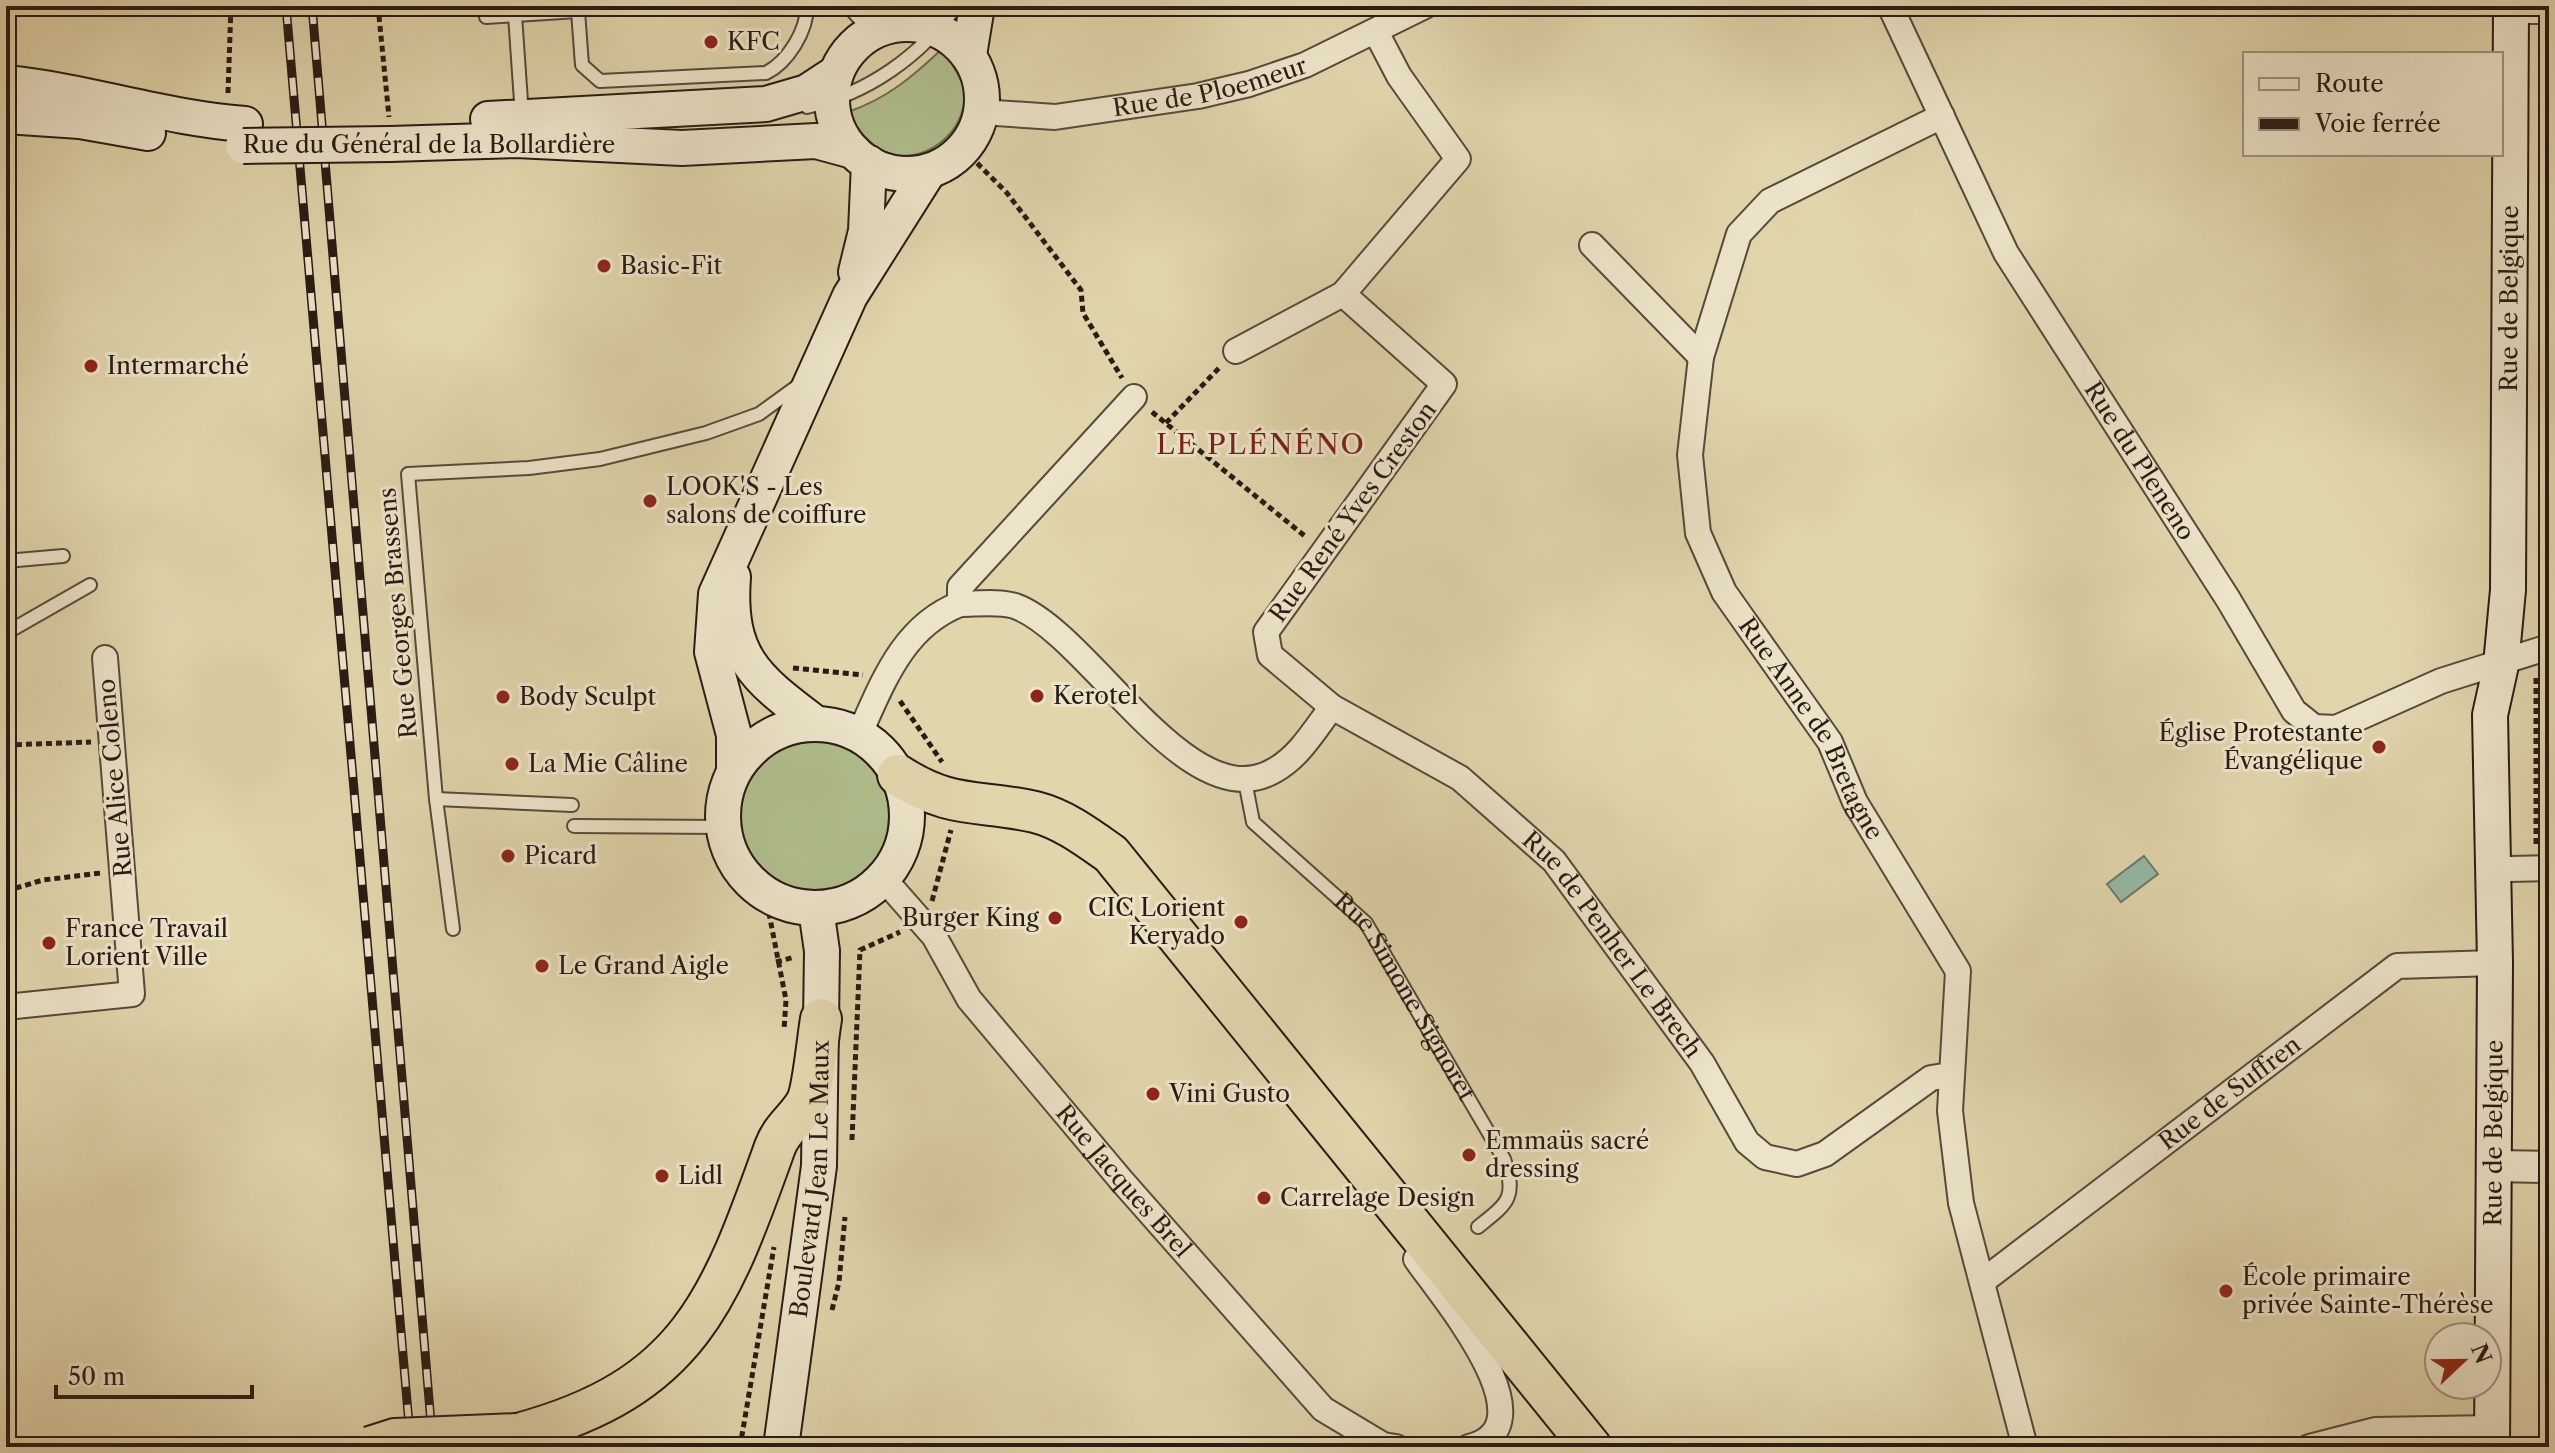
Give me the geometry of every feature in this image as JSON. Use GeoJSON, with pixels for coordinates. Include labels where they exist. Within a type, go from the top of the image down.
{"type":"FeatureCollection","features":[{"type":"Feature","properties":{"kind":"highway"},"geometry":{"type":"LineString","coordinates":[[898,775],[923,791],[952,801],[1036,812],[1075,828],[1111,854],[1591,1447]]}},
{"type":"Feature","properties":{"kind":"highway"},"geometry":{"type":"LineString","coordinates":[[370,1447],[395,1439],[518,1434],[558,1423],[613,1399],[650,1374],[704,1313],[741,1243],[777,1142],[807,1102],[821,1019]]}},
{"type":"Feature","properties":{"kind":"main road"},"geometry":{"type":"LineString","coordinates":[[969,55],[977,6]]}},
{"type":"Feature","properties":{"kind":"main road","name":"Rue de Belgique"},"geometry":{"type":"LineString","coordinates":[[2495,963],[2504,928],[2529,868],[2509,733],[2525,656],[2508,590],[2511,8]]}},
{"type":"Feature","properties":{"kind":"main road"},"geometry":{"type":"LineString","coordinates":[[734,770],[755,745],[778,731],[815,723],[841,727],[859,735],[883,753],[898,775],[908,818],[902,847],[883,878],[852,901],[816,909],[789,906],[765,893],[741,872],[730,854],[723,827],[724,800],[734,770],[734,735],[717,677],[711,626],[716,594],[736,545],[850,296],[929,171],[947,163],[963,149],[981,112],[980,83],[969,55],[936,16],[897,24],[866,18],[845,55],[834,88],[840,134],[861,157],[866,231],[850,296]]}},
{"type":"Feature","properties":{"kind":"main road","name":"Rue du Général de la Bollardière"},"geometry":{"type":"LineString","coordinates":[[6,83],[239,131]]}},
{"type":"Feature","properties":{"kind":"main road","name":"Rue du Général de la Bollardière"},"geometry":{"type":"LineString","coordinates":[[6,116],[80,121],[189,141],[239,131],[390,133],[519,129],[781,107],[807,92],[834,88]]}},
{"type":"Feature","properties":{"kind":"main road","name":"Rue du Général de la Bollardière"},"geometry":{"type":"LineString","coordinates":[[519,129],[682,148],[816,141],[898,173],[929,171]]}},
{"type":"Feature","properties":{"kind":"main road"},"geometry":{"type":"LineString","coordinates":[[736,545],[732,591],[740,646],[757,678],[815,723]]}},
{"type":"Feature","properties":{"kind":"main road","name":"Rue de Belgique"},"geometry":{"type":"LineString","coordinates":[[2492,1438],[2495,963],[2490,715],[2525,656]]}},
{"type":"Feature","properties":{"kind":"main road","name":"Boulevard Jean Le Maux"},"geometry":{"type":"LineString","coordinates":[[781,1447],[819,1166],[822,951],[816,909]]}},
{"type":"Feature","properties":{"kind":"street","name":"Rue de Ploemeur"},"geometry":{"type":"LineString","coordinates":[[981,112],[1055,117],[1198,96],[1305,65],[1425,6]]}},
{"type":"Feature","properties":{"kind":"street","name":"Rue du Pleneno"},"geometry":{"type":"LineString","coordinates":[[1890,6],[2006,253],[2228,599],[2294,711],[2314,727],[2336,728],[2441,681],[2525,656]]}},
{"type":"Feature","properties":{"kind":"street"},"geometry":{"type":"LineString","coordinates":[[2511,8],[2549,11]]}},
{"type":"Feature","properties":{"kind":"street"},"geometry":{"type":"LineString","coordinates":[[1236,351],[1343,294],[1458,159],[1399,76],[1376,32]]}},
{"type":"Feature","properties":{"kind":"street","name":"Rue Anne de Bretagne"},"geometry":{"type":"LineString","coordinates":[[1942,116],[1770,201],[1739,234],[1701,357],[1690,455],[1698,533],[1724,592],[1830,742],[1855,802],[1958,971],[1950,1111],[1961,1203],[2025,1447]]}},
{"type":"Feature","properties":{"kind":"street"},"geometry":{"type":"LineString","coordinates":[[1592,245],[1701,357]]}},
{"type":"Feature","properties":{"kind":"street","name":"Rue René Yves Creston"},"geometry":{"type":"LineString","coordinates":[[1266,632],[1444,384],[1343,294]]}},
{"type":"Feature","properties":{"kind":"street"},"geometry":{"type":"LineString","coordinates":[[960,604],[960,587],[1134,397]]}},
{"type":"Feature","properties":{"kind":"street"},"geometry":{"type":"LineString","coordinates":[[859,735],[896,659],[936,613],[960,604],[1015,606],[1044,623],[1203,770],[1245,781],[1274,771],[1300,750],[1332,707]]}},
{"type":"Feature","properties":{"kind":"street","name":"Rue de Penher Le Brech"},"geometry":{"type":"LineString","coordinates":[[1266,632],[1270,655],[1332,707],[1460,778],[1554,861],[1702,1063],[1747,1142],[1765,1157],[1797,1164],[1825,1154],[1931,1078],[1950,1075]]}},
{"type":"Feature","properties":{"kind":"street","name":"Rue Alice Coleno"},"geometry":{"type":"LineString","coordinates":[[6,1007],[132,994],[105,658]]}},
{"type":"Feature","properties":{"kind":"street","name":"Rue Jacques Brel"},"geometry":{"type":"LineString","coordinates":[[883,878],[921,920],[969,999],[1121,1180],[1323,1409],[1383,1445],[1396,1447]]}},
{"type":"Feature","properties":{"kind":"street","name":"Rue de Suffren"},"geometry":{"type":"LineString","coordinates":[[1983,1281],[2397,966],[2495,963]]}},
{"type":"Feature","properties":{"kind":"street"},"geometry":{"type":"LineString","coordinates":[[1277,1058],[1487,1362],[1502,1403],[1499,1425],[1480,1445],[1469,1447]]}},
{"type":"Feature","properties":{"kind":"street"},"geometry":{"type":"LineString","coordinates":[[2494,1166],[2549,1167]]}},
{"type":"Feature","properties":{"kind":"street"},"geometry":{"type":"LineString","coordinates":[[2309,1447],[2375,1430],[2492,1438]]}},
{"type":"Feature","properties":{"kind":"lane"},"geometry":{"type":"LineString","coordinates":[[485,6],[486,17],[534,10],[582,9],[582,65],[600,81],[766,73],[781,65],[807,20],[807,6]]}},
{"type":"Feature","properties":{"kind":"lane"},"geometry":{"type":"LineString","coordinates":[[515,15],[519,129]]}},
{"type":"Feature","properties":{"kind":"lane"},"geometry":{"type":"LineString","coordinates":[[834,88],[900,65],[936,16]]}},
{"type":"Feature","properties":{"kind":"lane","name":"Rue Georges Brassens"},"geometry":{"type":"LineString","coordinates":[[453,929],[436,799],[408,474],[588,461],[674,441],[759,414],[812,376]]}},
{"type":"Feature","properties":{"kind":"lane"},"geometry":{"type":"LineString","coordinates":[[6,561],[63,556]]}},
{"type":"Feature","properties":{"kind":"lane"},"geometry":{"type":"LineString","coordinates":[[6,633],[90,585]]}},
{"type":"Feature","properties":{"kind":"lane","name":"Rue Simone Signoret"},"geometry":{"type":"LineString","coordinates":[[1245,781],[1253,822],[1366,923],[1504,1159],[1511,1192],[1506,1205],[1478,1227]]}},
{"type":"Feature","properties":{"kind":"lane"},"geometry":{"type":"LineString","coordinates":[[436,799],[572,805]]}},
{"type":"Feature","properties":{"kind":"lane"},"geometry":{"type":"LineString","coordinates":[[574,826],[723,827]]}},
{"type":"Feature","properties":{"kind":"path"},"geometry":{"type":"LineString","coordinates":[[231,6],[239,131]]}},
{"type":"Feature","properties":{"kind":"path"},"geometry":{"type":"LineString","coordinates":[[378,6],[390,133]]}},
{"type":"Feature","properties":{"kind":"path"},"geometry":{"type":"LineString","coordinates":[[963,149],[1007,193],[1081,290],[1083,313],[1134,397],[1322,550]]}},
{"type":"Feature","properties":{"kind":"path"},"geometry":{"type":"LineString","coordinates":[[1166,423],[1236,351]]}},
{"type":"Feature","properties":{"kind":"path"},"geometry":{"type":"LineString","coordinates":[[2525,656],[2538,685],[2537,838],[2529,868]]}},
{"type":"Feature","properties":{"kind":"path"},"geometry":{"type":"LineString","coordinates":[[757,678],[774,668],[857,672],[882,685],[900,701],[947,770],[952,801],[949,848],[934,897],[921,920],[860,950],[851,1143]]}},
{"type":"Feature","properties":{"kind":"path"},"geometry":{"type":"LineString","coordinates":[[6,745],[112,742]]}},
{"type":"Feature","properties":{"kind":"path"},"geometry":{"type":"LineString","coordinates":[[2538,752],[2549,747]]}},
{"type":"Feature","properties":{"kind":"path"},"geometry":{"type":"LineString","coordinates":[[6,891],[43,880],[122,871]]}},
{"type":"Feature","properties":{"kind":"path"},"geometry":{"type":"LineString","coordinates":[[765,893],[776,962]]}},
{"type":"Feature","properties":{"kind":"path"},"geometry":{"type":"LineString","coordinates":[[828,1324],[839,1282],[846,1205]]}},
{"type":"Feature","properties":{"kind":"shaded area"},"geometry":{"type":"Polygon","coordinates":[[[942,49],[963,86],[964,101],[955,128],[933,148],[920,154],[891,154],[871,143],[848,112],[899,86],[942,49]]]}},
{"type":"Feature","properties":{"kind":"shaded area"},"geometry":{"type":"Polygon","coordinates":[[[815,742],[843,747],[868,763],[884,788],[889,816],[884,844],[868,869],[843,885],[815,890],[787,885],[762,869],[746,844],[741,816],[746,788],[762,763],[787,747],[815,742]]]}},
{"type":"Feature","properties":{"kind":"shaded area"},"geometry":{"type":"Polygon","coordinates":[[[2144,856],[2158,874],[2121,902],[2107,884],[2144,856]]]}},
{"type":"Feature","properties":{"kind":"railway"},"geometry":{"type":"LineString","coordinates":[[286,6],[411,1447]]}},
{"type":"Feature","properties":{"kind":"railway"},"geometry":{"type":"LineString","coordinates":[[312,6],[433,1447]]}},
{"type":"Feature","properties":{"kind":"place","name":"KFC"},"geometry":{"type":"Point","coordinates":[711,42]}},
{"type":"Feature","properties":{"kind":"place","name":"Basic-Fit"},"geometry":{"type":"Point","coordinates":[604,266]}},
{"type":"Feature","properties":{"kind":"place","name":"Intermarché"},"geometry":{"type":"Point","coordinates":[91,366]}},
{"type":"Feature","properties":{"kind":"place","name":"LOOK'S - Les salons de coiffure"},"geometry":{"type":"Point","coordinates":[650,501]}},
{"type":"Feature","properties":{"kind":"place","name":"Kerotel"},"geometry":{"type":"Point","coordinates":[1037,696]}},
{"type":"Feature","properties":{"kind":"place","name":"Body Sculpt"},"geometry":{"type":"Point","coordinates":[503,697]}},
{"type":"Feature","properties":{"kind":"place","name":"Église Protestante Évangélique"},"geometry":{"type":"Point","coordinates":[2379,747]}},
{"type":"Feature","properties":{"kind":"place","name":"La Mie Câline"},"geometry":{"type":"Point","coordinates":[512,764]}},
{"type":"Feature","properties":{"kind":"place","name":"Picard"},"geometry":{"type":"Point","coordinates":[508,856]}},
{"type":"Feature","properties":{"kind":"place","name":"Burger King"},"geometry":{"type":"Point","coordinates":[1055,918]}},
{"type":"Feature","properties":{"kind":"place","name":"CIC Lorient Keryado"},"geometry":{"type":"Point","coordinates":[1241,922]}},
{"type":"Feature","properties":{"kind":"place","name":"France Travail Lorient Ville"},"geometry":{"type":"Point","coordinates":[49,943]}},
{"type":"Feature","properties":{"kind":"place","name":"Le Grand Aigle"},"geometry":{"type":"Point","coordinates":[542,966]}},
{"type":"Feature","properties":{"kind":"place","name":"Vini Gusto"},"geometry":{"type":"Point","coordinates":[1153,1094]}},
{"type":"Feature","properties":{"kind":"place","name":"Emmaüs sacré dressing"},"geometry":{"type":"Point","coordinates":[1469,1155]}},
{"type":"Feature","properties":{"kind":"place","name":"Lidl"},"geometry":{"type":"Point","coordinates":[662,1176]}},
{"type":"Feature","properties":{"kind":"place","name":"Carrelage Design"},"geometry":{"type":"Point","coordinates":[1264,1198]}},
{"type":"Feature","properties":{"kind":"place","name":"École primaire privée Sainte-Thérèse"},"geometry":{"type":"Point","coordinates":[2226,1291]}},
{"type":"Feature","properties":{"kind":"district","name":"LE PLÉNÉNO"},"geometry":{"type":"Point","coordinates":[1261,444]}}]}
